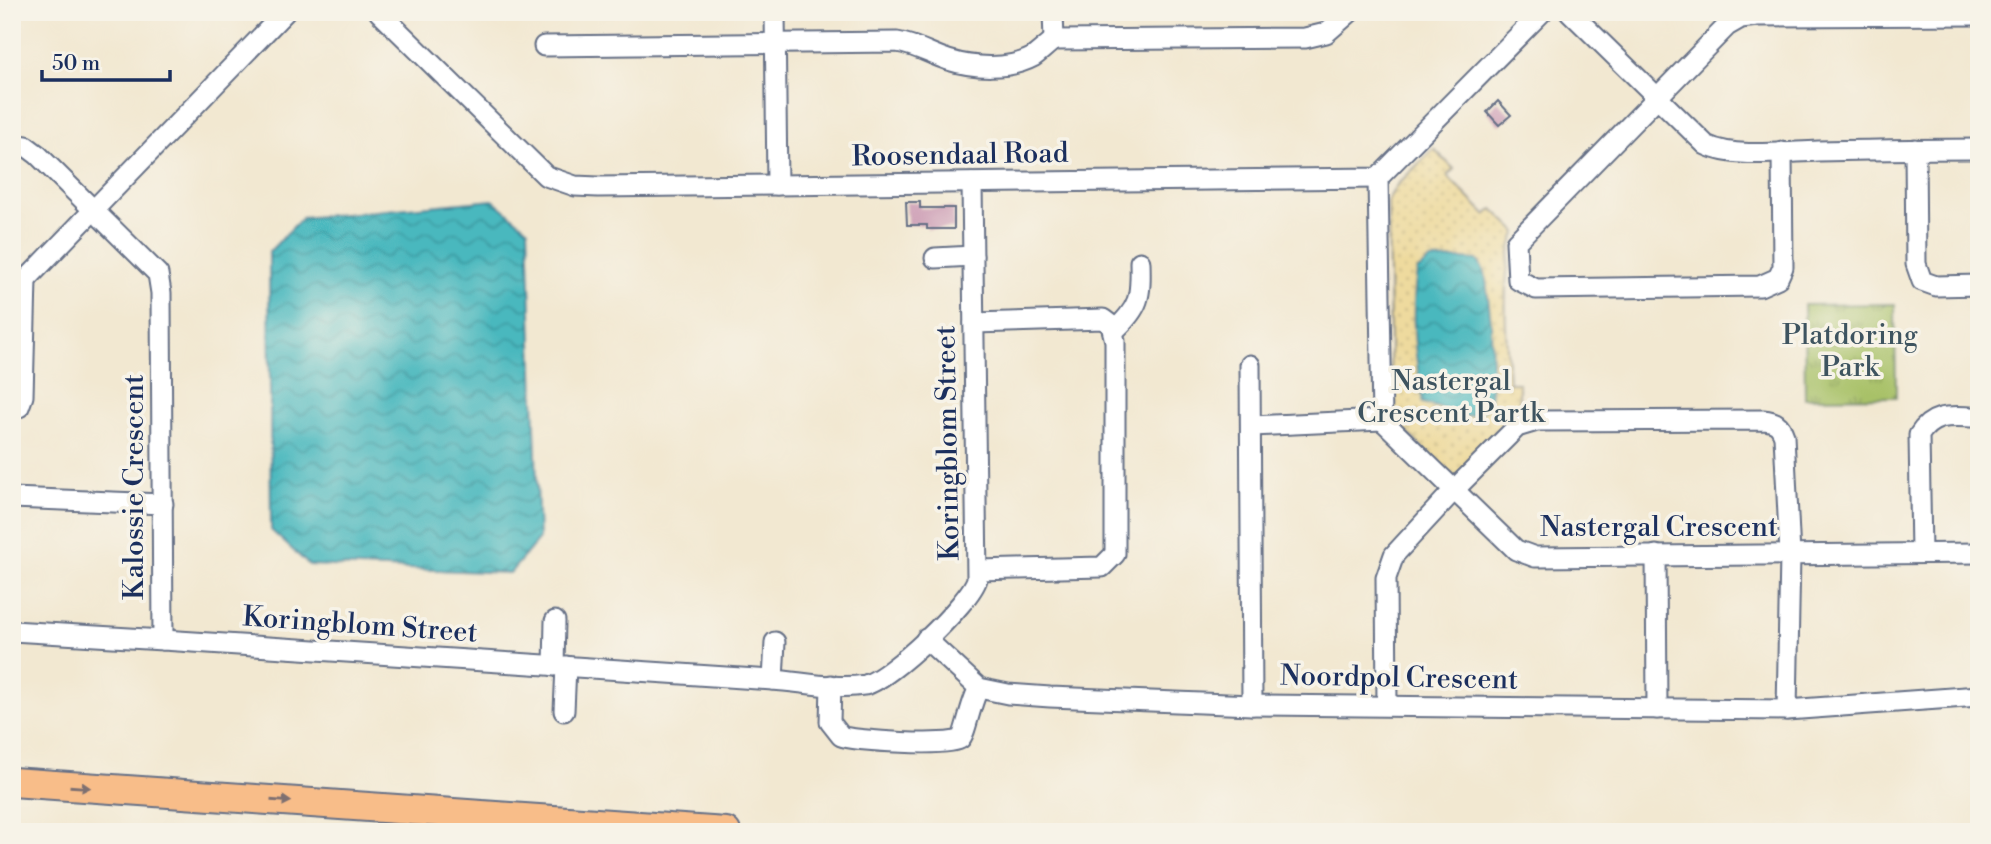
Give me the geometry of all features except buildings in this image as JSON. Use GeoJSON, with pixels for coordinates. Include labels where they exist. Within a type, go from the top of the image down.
{"type":"FeatureCollection","features":[{"type":"Feature","properties":{"kind":"highway"},"geometry":{"type":"LineString","coordinates":[[12,782],[726,832]]}},
{"type":"Feature","properties":{"kind":"street"},"geometry":{"type":"LineString","coordinates":[[12,410],[19,407],[23,396],[19,280],[93,210],[285,12]]}},
{"type":"Feature","properties":{"kind":"street","name":"Roosendaal Road"},"geometry":{"type":"LineString","coordinates":[[379,12],[546,176],[575,186],[1378,178]]}},
{"type":"Feature","properties":{"kind":"street"},"geometry":{"type":"LineString","coordinates":[[775,12],[777,186]]}},
{"type":"Feature","properties":{"kind":"street"},"geometry":{"type":"LineString","coordinates":[[1053,12],[1054,40]]}},
{"type":"Feature","properties":{"kind":"street"},"geometry":{"type":"LineString","coordinates":[[544,46],[897,42],[923,48],[947,60],[998,66],[1022,62],[1054,40],[1305,37],[1326,33],[1350,12]]}},
{"type":"Feature","properties":{"kind":"street"},"geometry":{"type":"LineString","coordinates":[[1252,426],[1382,420],[1378,178],[1542,12]]}},
{"type":"Feature","properties":{"kind":"street"},"geometry":{"type":"LineString","coordinates":[[1570,12],[1706,145],[1715,150],[1782,152],[1979,149]]}},
{"type":"Feature","properties":{"kind":"street"},"geometry":{"type":"LineString","coordinates":[[1782,152],[1783,267],[1778,278],[1760,286],[1536,289],[1518,280],[1516,242],[1727,26],[1741,18],[1757,16],[1979,15]]}},
{"type":"Feature","properties":{"kind":"street","name":"Kalossie Crescent"},"geometry":{"type":"LineString","coordinates":[[12,144],[26,146],[33,151],[152,267],[161,284],[163,640],[12,631]]}},
{"type":"Feature","properties":{"kind":"street"},"geometry":{"type":"LineString","coordinates":[[1915,149],[1916,264],[1922,281],[1936,286],[1979,285]]}},
{"type":"Feature","properties":{"kind":"street","name":"Koringblom Street"},"geometry":{"type":"LineString","coordinates":[[163,640],[831,685],[858,686],[874,681],[890,671],[926,639],[970,594],[977,579],[972,183]]}},
{"type":"Feature","properties":{"kind":"street"},"geometry":{"type":"LineString","coordinates":[[934,258],[973,257]]}},
{"type":"Feature","properties":{"kind":"street"},"geometry":{"type":"LineString","coordinates":[[1114,331],[1130,316],[1139,301],[1140,262]]}},
{"type":"Feature","properties":{"kind":"street"},"geometry":{"type":"LineString","coordinates":[[974,323],[1102,319],[1111,325],[1114,331],[1115,554],[1102,566],[978,570]]}},
{"type":"Feature","properties":{"kind":"street","name":"Noordpol Crescent"},"geometry":{"type":"LineString","coordinates":[[1250,365],[1252,705],[1787,710],[1979,696]]}},
{"type":"Feature","properties":{"kind":"street"},"geometry":{"type":"LineString","coordinates":[[1920,553],[1919,435],[1926,424],[1940,417],[1979,417]]}},
{"type":"Feature","properties":{"kind":"street","name":"Nastergal Crescent"},"geometry":{"type":"LineString","coordinates":[[1382,420],[1508,544],[1523,554],[1535,557],[1979,553]]}},
{"type":"Feature","properties":{"kind":"street"},"geometry":{"type":"LineString","coordinates":[[1387,705],[1385,597],[1389,564],[1401,545],[1517,427],[1537,421],[1773,421],[1778,424],[1784,436],[1790,555],[1787,710]]}},
{"type":"Feature","properties":{"kind":"street"},"geometry":{"type":"LineString","coordinates":[[12,498],[163,504]]}},
{"type":"Feature","properties":{"kind":"street"},"geometry":{"type":"LineString","coordinates":[[1656,555],[1657,709]]}},
{"type":"Feature","properties":{"kind":"street"},"geometry":{"type":"LineString","coordinates":[[555,621],[564,711]]}},
{"type":"Feature","properties":{"kind":"street"},"geometry":{"type":"LineString","coordinates":[[926,639],[979,688],[1008,694],[1252,705]]}},
{"type":"Feature","properties":{"kind":"street"},"geometry":{"type":"LineString","coordinates":[[773,680],[775,642]]}},
{"type":"Feature","properties":{"kind":"street"},"geometry":{"type":"LineString","coordinates":[[831,685],[830,722],[841,736],[936,743],[955,742],[963,736],[970,706],[979,688]]}},
{"type":"Feature","properties":{"kind":"sand","name":"Nastergal Crescent Partk"},"geometry":{"type":"Polygon","coordinates":[[[1434,149],[1454,169],[1447,176],[1486,215],[1493,209],[1517,232],[1508,264],[1506,327],[1509,383],[1519,383],[1519,419],[1456,477],[1451,477],[1392,417],[1391,411],[1388,200],[1397,185],[1434,149]]]}},
{"type":"Feature","properties":{"kind":"green space","name":"Platdoring Park"},"geometry":{"type":"Polygon","coordinates":[[[1895,304],[1896,397],[1805,398],[1804,305],[1895,304]]]}},
{"type":"Feature","properties":{"kind":"water"},"geometry":{"type":"Polygon","coordinates":[[[493,200],[528,229],[539,539],[510,573],[309,565],[271,530],[269,252],[302,218],[493,200]]]}},
{"type":"Feature","properties":{"kind":"water"},"geometry":{"type":"Polygon","coordinates":[[[1430,260],[1477,260],[1485,272],[1491,322],[1490,399],[1481,414],[1466,416],[1423,403],[1414,321],[1417,271],[1430,260]]]}}]}
